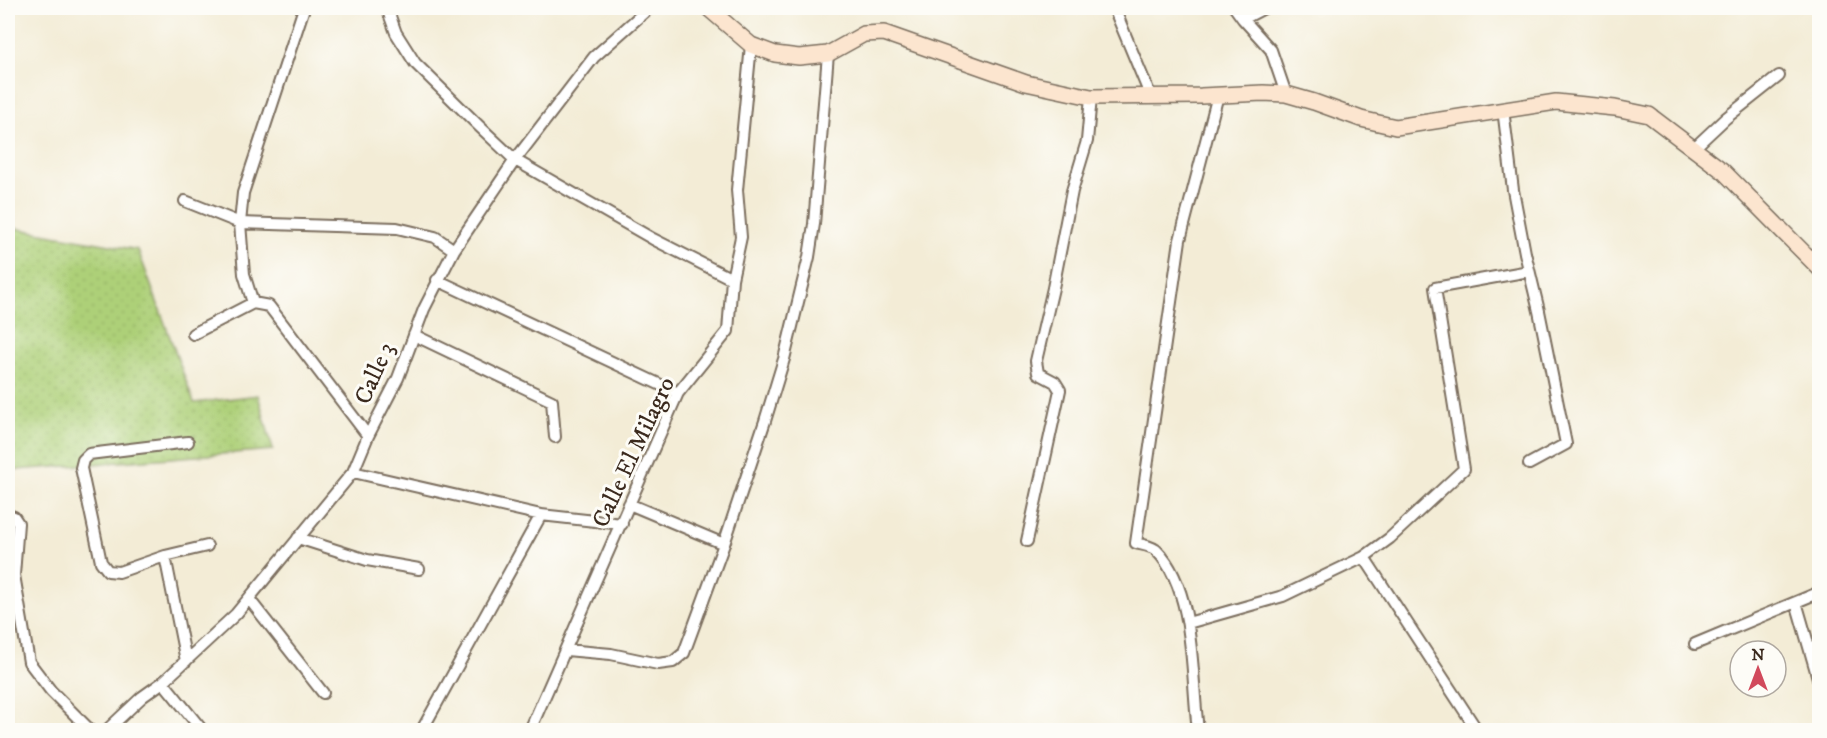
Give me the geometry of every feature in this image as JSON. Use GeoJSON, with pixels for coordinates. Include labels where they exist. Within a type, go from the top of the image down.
{"type":"FeatureCollection","features":[{"type":"Feature","properties":{"kind":"street"},"geometry":{"type":"LineString","coordinates":[[253,303],[244,274],[240,223],[243,193],[304,8]]}},
{"type":"Feature","properties":{"kind":"street"},"geometry":{"type":"LineString","coordinates":[[387,8],[396,33],[416,63],[515,160],[653,239],[732,279]]}},
{"type":"Feature","properties":{"kind":"street","name":"Calle 3"},"geometry":{"type":"LineString","coordinates":[[107,730],[237,614],[353,472],[368,436],[398,378],[437,280],[454,250],[515,160],[594,57],[649,8]]}},
{"type":"Feature","properties":{"kind":"street"},"geometry":{"type":"LineString","coordinates":[[708,8],[751,45],[775,54],[791,56],[828,54],[864,34],[884,33],[1026,82],[1091,97],[1151,98],[1286,94],[1360,119],[1396,128],[1556,102],[1615,108],[1650,115],[1723,171],[1820,269]]}},
{"type":"Feature","properties":{"kind":"street"},"geometry":{"type":"LineString","coordinates":[[1114,8],[1151,98]]}},
{"type":"Feature","properties":{"kind":"street"},"geometry":{"type":"LineString","coordinates":[[1235,8],[1271,50],[1286,94]]}},
{"type":"Feature","properties":{"kind":"street"},"geometry":{"type":"LineString","coordinates":[[1243,19],[1264,8]]}},
{"type":"Feature","properties":{"kind":"street","name":"Calle El Milagro"},"geometry":{"type":"LineString","coordinates":[[530,730],[678,393],[728,331],[732,279],[741,237],[737,190],[751,45]]}},
{"type":"Feature","properties":{"kind":"street"},"geometry":{"type":"LineString","coordinates":[[566,651],[611,654],[658,664],[677,660],[684,653],[724,544],[768,411],[809,257],[814,224],[828,54]]}},
{"type":"Feature","properties":{"kind":"street"},"geometry":{"type":"LineString","coordinates":[[1694,148],[1726,118],[1779,76]]}},
{"type":"Feature","properties":{"kind":"street"},"geometry":{"type":"LineString","coordinates":[[1198,730],[1188,623],[1174,575],[1156,549],[1136,543],[1180,240],[1218,95]]}},
{"type":"Feature","properties":{"kind":"street"},"geometry":{"type":"LineString","coordinates":[[1027,541],[1060,390],[1055,382],[1038,373],[1036,361],[1072,191],[1087,141],[1091,97]]}},
{"type":"Feature","properties":{"kind":"street"},"geometry":{"type":"LineString","coordinates":[[1503,109],[1513,190],[1566,444],[1529,464]]}},
{"type":"Feature","properties":{"kind":"street"},"geometry":{"type":"LineString","coordinates":[[185,201],[240,223],[397,228],[435,237],[454,250]]}},
{"type":"Feature","properties":{"kind":"street"},"geometry":{"type":"LineString","coordinates":[[1188,623],[1283,596],[1364,557],[1390,538],[1464,470],[1436,288],[1529,271]]}},
{"type":"Feature","properties":{"kind":"street"},"geometry":{"type":"LineString","coordinates":[[437,280],[678,393]]}},
{"type":"Feature","properties":{"kind":"street"},"geometry":{"type":"LineString","coordinates":[[193,334],[253,303],[269,306],[368,436]]}},
{"type":"Feature","properties":{"kind":"street"},"geometry":{"type":"LineString","coordinates":[[414,335],[552,401],[555,436]]}},
{"type":"Feature","properties":{"kind":"street"},"geometry":{"type":"LineString","coordinates":[[188,442],[89,454],[81,464],[101,562],[108,571],[119,572],[165,556],[207,546]]}},
{"type":"Feature","properties":{"kind":"street"},"geometry":{"type":"LineString","coordinates":[[353,472],[541,515],[622,524]]}},
{"type":"Feature","properties":{"kind":"street"},"geometry":{"type":"LineString","coordinates":[[629,504],[724,544]]}},
{"type":"Feature","properties":{"kind":"street"},"geometry":{"type":"LineString","coordinates":[[8,515],[14,517],[18,523],[11,576],[29,662],[51,690],[90,730]]}},
{"type":"Feature","properties":{"kind":"street"},"geometry":{"type":"LineString","coordinates":[[422,730],[541,515]]}},
{"type":"Feature","properties":{"kind":"street"},"geometry":{"type":"LineString","coordinates":[[298,538],[367,560],[419,569]]}},
{"type":"Feature","properties":{"kind":"street"},"geometry":{"type":"LineString","coordinates":[[165,556],[186,661]]}},
{"type":"Feature","properties":{"kind":"street"},"geometry":{"type":"LineString","coordinates":[[1364,557],[1477,730]]}},
{"type":"Feature","properties":{"kind":"street"},"geometry":{"type":"LineString","coordinates":[[1695,645],[1820,592]]}},
{"type":"Feature","properties":{"kind":"street"},"geometry":{"type":"LineString","coordinates":[[249,599],[323,693]]}},
{"type":"Feature","properties":{"kind":"street"},"geometry":{"type":"LineString","coordinates":[[1796,602],[1820,685]]}},
{"type":"Feature","properties":{"kind":"street"},"geometry":{"type":"LineString","coordinates":[[163,682],[202,730]]}},
{"type":"Feature","properties":{"kind":"green space"},"geometry":{"type":"Polygon","coordinates":[[[8,227],[138,250],[194,403],[258,395],[273,450],[8,472],[8,227]]]}}]}
